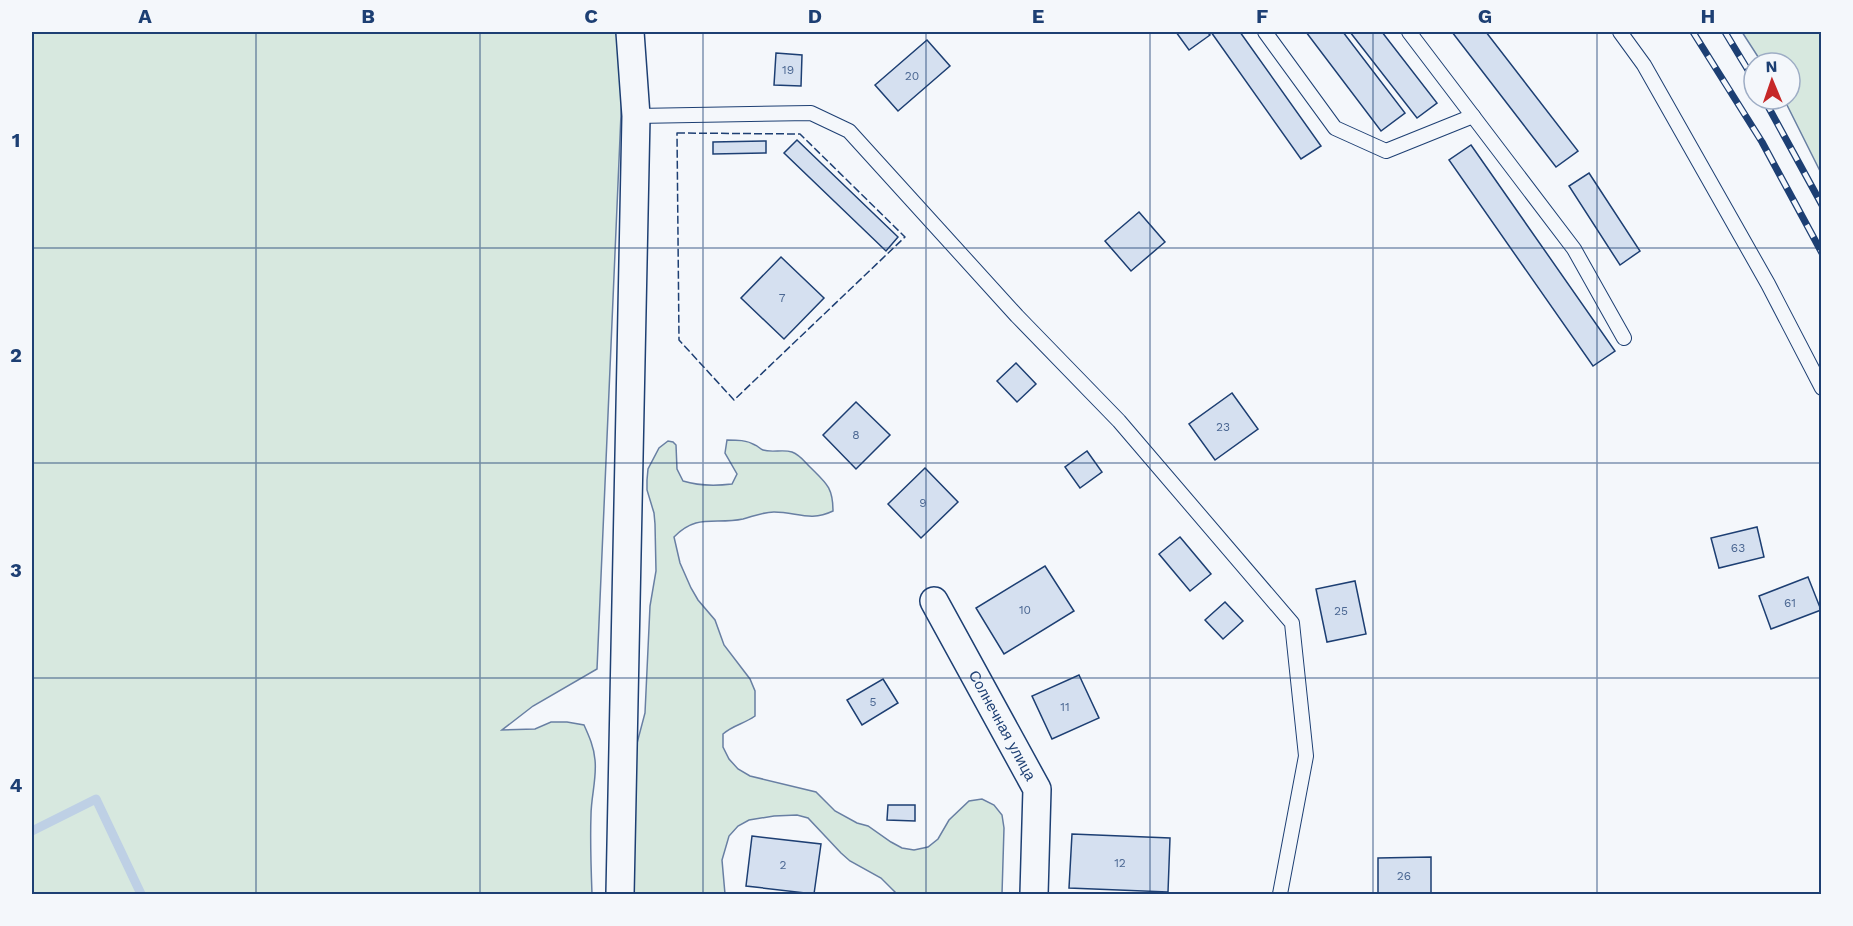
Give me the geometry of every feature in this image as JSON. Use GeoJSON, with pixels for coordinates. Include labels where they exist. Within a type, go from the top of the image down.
{"type":"FeatureCollection","features":[{"type":"Feature","properties":{"kind":"street"},"geometry":{"type":"LineString","coordinates":[[620,894],[636,116],[630,32]]}},
{"type":"Feature","properties":{"kind":"street","name":"Солнечная улица"},"geometry":{"type":"LineString","coordinates":[[934,601],[1036,789],[1034,894]]}},
{"type":"Feature","properties":{"kind":"lane"},"geometry":{"type":"LineString","coordinates":[[1265,32],[1335,128],[1386,151],[1473,116]]}},
{"type":"Feature","properties":{"kind":"lane"},"geometry":{"type":"LineString","coordinates":[[1409,32],[1574,249],[1624,338]]}},
{"type":"Feature","properties":{"kind":"lane"},"geometry":{"type":"LineString","coordinates":[[1620,32],[1644,65],[1756,263],[1821,388]]}},
{"type":"Feature","properties":{"kind":"lane"},"geometry":{"type":"LineString","coordinates":[[636,116],[811,113],[849,131],[1017,316],[1119,421],[1292,623],[1306,756],[1280,894]]}},
{"type":"Feature","properties":{"kind":"shaded area"},"geometry":{"type":"Polygon","coordinates":[[[32,32],[617,32],[622,91],[597,669],[533,706],[502,730],[535,729],[551,722],[584,725],[592,746],[595,767],[591,808],[592,894],[32,894],[32,32]]]}},
{"type":"Feature","properties":{"kind":"shaded area"},"geometry":{"type":"Polygon","coordinates":[[[1742,32],[1821,32],[1821,173],[1790,111],[1802,111],[1802,51],[1754,51],[1742,32]]]}},
{"type":"Feature","properties":{"kind":"shaded area"},"geometry":{"type":"Polygon","coordinates":[[[727,440],[745,441],[763,450],[789,451],[802,458],[828,486],[832,496],[833,511],[817,516],[770,512],[733,521],[699,522],[682,530],[674,537],[680,563],[691,588],[715,620],[724,645],[750,679],[755,691],[755,716],[723,734],[723,747],[729,759],[738,769],[750,776],[816,792],[835,811],[857,823],[868,826],[902,848],[914,850],[928,847],[938,839],[949,820],[969,801],[982,799],[994,805],[1002,815],[1004,828],[1002,894],[897,894],[881,878],[850,861],[808,818],[797,815],[749,820],[738,826],[729,836],[722,860],[725,894],[629,894],[636,747],[645,713],[650,606],[656,571],[655,524],[647,490],[648,469],[659,448],[668,441],[676,445],[677,469],[683,481],[707,485],[732,484],[737,474],[725,453],[727,440]]]}},
{"type":"Feature","properties":{"kind":"building"},"geometry":{"type":"Polygon","coordinates":[[[1176,32],[1207,32],[1210,35],[1189,50],[1176,32]]]}},
{"type":"Feature","properties":{"kind":"building"},"geometry":{"type":"Polygon","coordinates":[[[1211,32],[1240,32],[1321,146],[1301,159],[1211,32]]]}},
{"type":"Feature","properties":{"kind":"building"},"geometry":{"type":"Polygon","coordinates":[[[1306,32],[1343,32],[1405,113],[1381,131],[1306,32]]]}},
{"type":"Feature","properties":{"kind":"building"},"geometry":{"type":"Polygon","coordinates":[[[1350,32],[1382,32],[1437,103],[1417,118],[1350,32]]]}},
{"type":"Feature","properties":{"kind":"building"},"geometry":{"type":"Polygon","coordinates":[[[1452,32],[1486,32],[1578,151],[1556,167],[1452,32]]]}},
{"type":"Feature","properties":{"kind":"building"},"geometry":{"type":"Polygon","coordinates":[[[927,40],[950,66],[898,111],[875,85],[927,40]]]}},
{"type":"Feature","properties":{"kind":"building"},"geometry":{"type":"Polygon","coordinates":[[[776,53],[802,55],[801,86],[774,85],[776,53]]]}},
{"type":"Feature","properties":{"kind":"building"},"geometry":{"type":"Polygon","coordinates":[[[797,140],[898,237],[886,251],[784,153],[797,140]]]}},
{"type":"Feature","properties":{"kind":"building"},"geometry":{"type":"Polygon","coordinates":[[[766,141],[766,153],[713,154],[713,142],[766,141]]]}},
{"type":"Feature","properties":{"kind":"building"},"geometry":{"type":"Polygon","coordinates":[[[1471,145],[1615,351],[1593,366],[1449,160],[1471,145]]]}},
{"type":"Feature","properties":{"kind":"building"},"geometry":{"type":"Polygon","coordinates":[[[1589,173],[1640,251],[1620,265],[1569,186],[1589,173]]]}},
{"type":"Feature","properties":{"kind":"building"},"geometry":{"type":"Polygon","coordinates":[[[1139,212],[1165,242],[1131,271],[1105,241],[1139,212]]]}},
{"type":"Feature","properties":{"kind":"building"},"geometry":{"type":"Polygon","coordinates":[[[781,257],[824,298],[784,339],[741,298],[781,257]]]}},
{"type":"Feature","properties":{"kind":"building"},"geometry":{"type":"Polygon","coordinates":[[[1016,363],[1036,384],[1017,402],[997,381],[1016,363]]]}},
{"type":"Feature","properties":{"kind":"building"},"geometry":{"type":"Polygon","coordinates":[[[1232,393],[1258,429],[1215,460],[1189,424],[1232,393]]]}},
{"type":"Feature","properties":{"kind":"building"},"geometry":{"type":"Polygon","coordinates":[[[856,402],[890,435],[856,469],[823,435],[856,402]]]}},
{"type":"Feature","properties":{"kind":"building"},"geometry":{"type":"Polygon","coordinates":[[[1087,451],[1102,472],[1080,488],[1065,467],[1087,451]]]}},
{"type":"Feature","properties":{"kind":"building"},"geometry":{"type":"Polygon","coordinates":[[[925,468],[958,502],[921,538],[888,504],[925,468]]]}},
{"type":"Feature","properties":{"kind":"building"},"geometry":{"type":"Polygon","coordinates":[[[1757,527],[1764,557],[1719,568],[1711,538],[1757,527]]]}},
{"type":"Feature","properties":{"kind":"building"},"geometry":{"type":"Polygon","coordinates":[[[1180,537],[1211,574],[1190,591],[1159,554],[1180,537]]]}},
{"type":"Feature","properties":{"kind":"building"},"geometry":{"type":"Polygon","coordinates":[[[1045,566],[1074,611],[1004,654],[976,608],[1045,566]]]}},
{"type":"Feature","properties":{"kind":"building"},"geometry":{"type":"Polygon","coordinates":[[[1808,577],[1821,610],[1771,629],[1759,596],[1808,577]]]}},
{"type":"Feature","properties":{"kind":"building"},"geometry":{"type":"Polygon","coordinates":[[[1355,581],[1366,634],[1327,642],[1316,589],[1355,581]]]}},
{"type":"Feature","properties":{"kind":"building"},"geometry":{"type":"Polygon","coordinates":[[[1225,602],[1243,621],[1223,639],[1205,620],[1225,602]]]}},
{"type":"Feature","properties":{"kind":"building"},"geometry":{"type":"Polygon","coordinates":[[[1079,675],[1099,718],[1052,739],[1032,696],[1079,675]]]}},
{"type":"Feature","properties":{"kind":"building"},"geometry":{"type":"Polygon","coordinates":[[[883,679],[898,703],[862,725],[847,700],[883,679]]]}},
{"type":"Feature","properties":{"kind":"building"},"geometry":{"type":"Polygon","coordinates":[[[888,805],[915,805],[915,821],[887,820],[888,805]]]}},
{"type":"Feature","properties":{"kind":"building"},"geometry":{"type":"Polygon","coordinates":[[[1072,834],[1170,838],[1168,892],[1069,888],[1072,834]]]}},
{"type":"Feature","properties":{"kind":"building"},"geometry":{"type":"Polygon","coordinates":[[[752,836],[821,844],[814,894],[746,886],[752,836]]]}},
{"type":"Feature","properties":{"kind":"building"},"geometry":{"type":"Polygon","coordinates":[[[1431,857],[1431,894],[1378,894],[1378,858],[1431,857]]]}},
{"type":"Feature","properties":{"kind":"waterway"},"geometry":{"type":"LineString","coordinates":[[32,831],[96,799],[141,894]]}},
{"type":"Feature","properties":{"kind":"railway"},"geometry":{"type":"LineString","coordinates":[[1693,32],[1762,142],[1822,253]]}},
{"type":"Feature","properties":{"kind":"railway"},"geometry":{"type":"LineString","coordinates":[[1725,32],[1742,60]]}},
{"type":"Feature","properties":{"kind":"railway"},"geometry":{"type":"LineString","coordinates":[[1771,111],[1822,205]]}},
{"type":"Feature","properties":{"kind":"fence"},"geometry":{"type":"LineString","coordinates":[[677,133],[800,134],[905,237],[734,400],[679,340],[677,133]]}}]}
